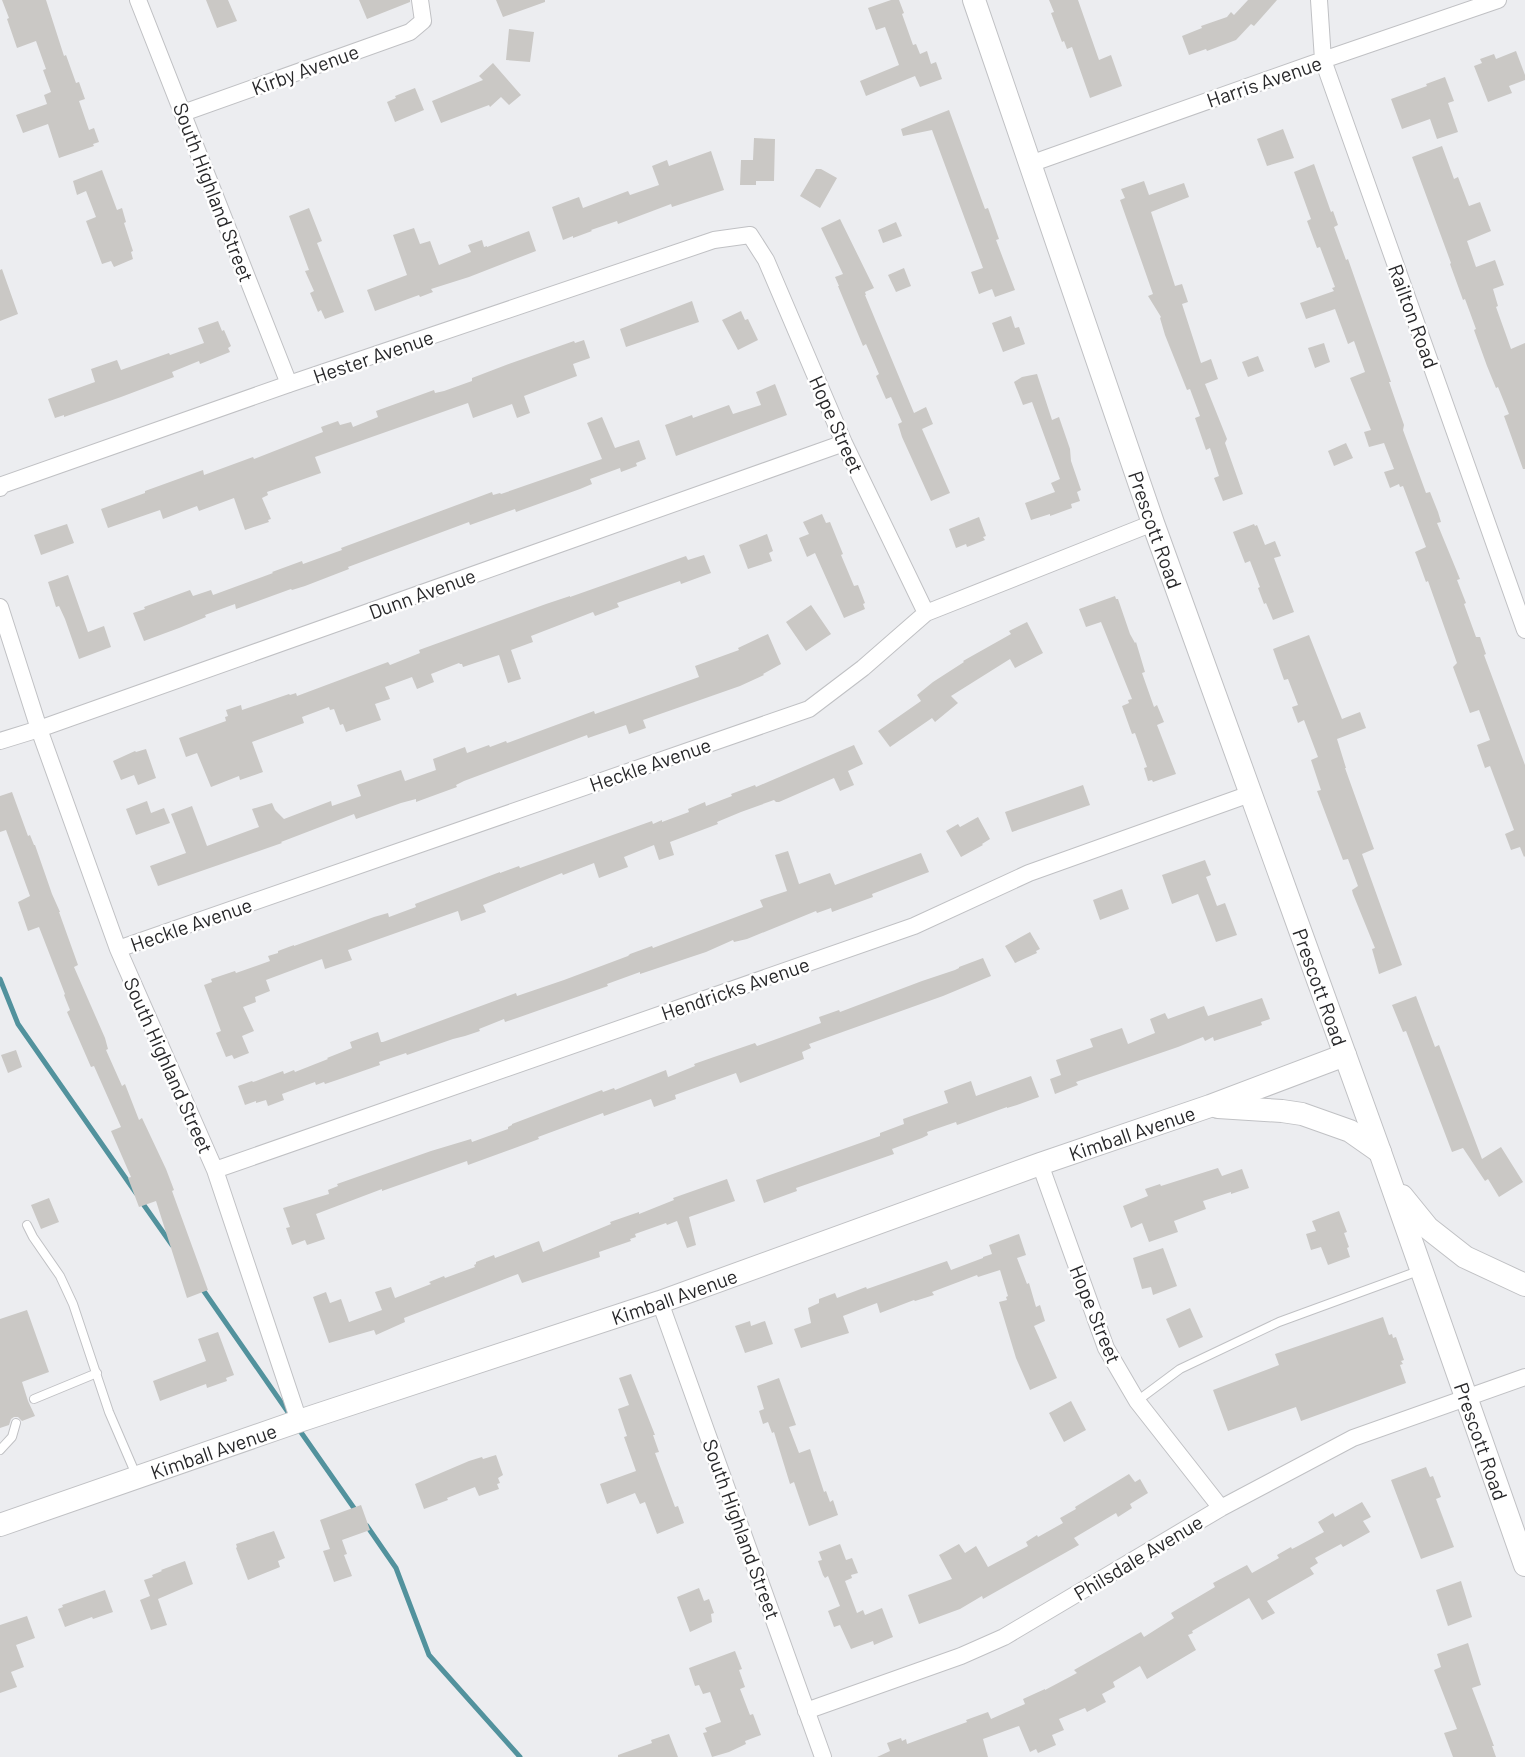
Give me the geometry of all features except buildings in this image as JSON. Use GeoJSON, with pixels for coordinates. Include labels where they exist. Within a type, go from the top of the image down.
{"type":"FeatureCollection","features":[{"type":"Feature","properties":{"kind":"main road","name":"Prescott Road"},"geometry":{"type":"LineString","coordinates":[[974,0],[1153,523],[1468,1398],[1525,1564]]}},
{"type":"Feature","properties":{"kind":"main road","name":"Kimball Avenue"},"geometry":{"type":"LineString","coordinates":[[0,1525],[299,1421],[660,1302],[1040,1164],[1210,1106],[1345,1055]]}},
{"type":"Feature","properties":{"kind":"main road"},"geometry":{"type":"LineString","coordinates":[[1210,1106],[1302,1114],[1350,1131],[1380,1152]]}},
{"type":"Feature","properties":{"kind":"main road"},"geometry":{"type":"LineString","coordinates":[[1390,1182],[1428,1228],[1465,1257],[1525,1285]]}},
{"type":"Feature","properties":{"kind":"street","name":"South Highland Street"},"geometry":{"type":"LineString","coordinates":[[138,0],[289,384]]}},
{"type":"Feature","properties":{"kind":"street","name":"Kirby Avenue"},"geometry":{"type":"LineString","coordinates":[[183,113],[410,32],[423,21],[420,0]]}},
{"type":"Feature","properties":{"kind":"street","name":"Railton Road"},"geometry":{"type":"LineString","coordinates":[[1319,0],[1323,60],[1525,630]]}},
{"type":"Feature","properties":{"kind":"street","name":"Harris Avenue"},"geometry":{"type":"LineString","coordinates":[[1030,164],[1498,0]]}},
{"type":"Feature","properties":{"kind":"street","name":"Hester Avenue"},"geometry":{"type":"LineString","coordinates":[[0,488],[2,485],[289,384],[714,240],[750,235]]}},
{"type":"Feature","properties":{"kind":"street","name":"Hope Street"},"geometry":{"type":"LineString","coordinates":[[750,235],[766,260],[844,442],[926,613]]}},
{"type":"Feature","properties":{"kind":"street","name":"Dunn Avenue"},"geometry":{"type":"LineString","coordinates":[[0,741],[844,442]]}},
{"type":"Feature","properties":{"kind":"street","name":"Heckle Avenue"},"geometry":{"type":"LineString","coordinates":[[118,949],[808,708],[863,668],[926,613],[1153,523]]}},
{"type":"Feature","properties":{"kind":"street","name":"South Highland Street"},"geometry":{"type":"LineString","coordinates":[[0,607],[39,729],[118,949],[215,1170],[299,1421]]}},
{"type":"Feature","properties":{"kind":"street","name":"Hendricks Avenue"},"geometry":{"type":"LineString","coordinates":[[215,1170],[914,926],[1029,873],[1250,794]]}},
{"type":"Feature","properties":{"kind":"street","name":"Hope Street"},"geometry":{"type":"LineString","coordinates":[[1040,1164],[1106,1348],[1137,1401],[1221,1508]]}},
{"type":"Feature","properties":{"kind":"street","name":"South Highland Street"},"geometry":{"type":"LineString","coordinates":[[660,1302],[823,1757]]}},
{"type":"Feature","properties":{"kind":"street"},"geometry":{"type":"LineString","coordinates":[[1468,1398],[1525,1377]]}},
{"type":"Feature","properties":{"kind":"street","name":"Philsdale Avenue"},"geometry":{"type":"LineString","coordinates":[[807,1711],[961,1656],[1004,1636],[1221,1508],[1353,1438],[1468,1398]]}},
{"type":"Feature","properties":{"kind":"lane"},"geometry":{"type":"LineString","coordinates":[[27,1225],[60,1276],[73,1305],[109,1412],[137,1478]]}},
{"type":"Feature","properties":{"kind":"lane"},"geometry":{"type":"LineString","coordinates":[[1137,1401],[1180,1369],[1279,1322],[1422,1270]]}},
{"type":"Feature","properties":{"kind":"lane"},"geometry":{"type":"LineString","coordinates":[[34,1399],[97,1373]]}},
{"type":"Feature","properties":{"kind":"lane"},"geometry":{"type":"LineString","coordinates":[[0,1450],[12,1437],[16,1423]]}},
{"type":"Feature","properties":{"kind":"waterway"},"geometry":{"type":"LineString","coordinates":[[0,979],[18,1024],[136,1193]]}},
{"type":"Feature","properties":{"kind":"waterway"},"geometry":{"type":"LineString","coordinates":[[141,1201],[172,1245]]}},
{"type":"Feature","properties":{"kind":"waterway"},"geometry":{"type":"LineString","coordinates":[[201,1287],[290,1415]]}},
{"type":"Feature","properties":{"kind":"waterway"},"geometry":{"type":"LineString","coordinates":[[298,1428],[356,1511]]}},
{"type":"Feature","properties":{"kind":"waterway"},"geometry":{"type":"LineString","coordinates":[[367,1526],[396,1568],[429,1655],[520,1757]]}}]}
